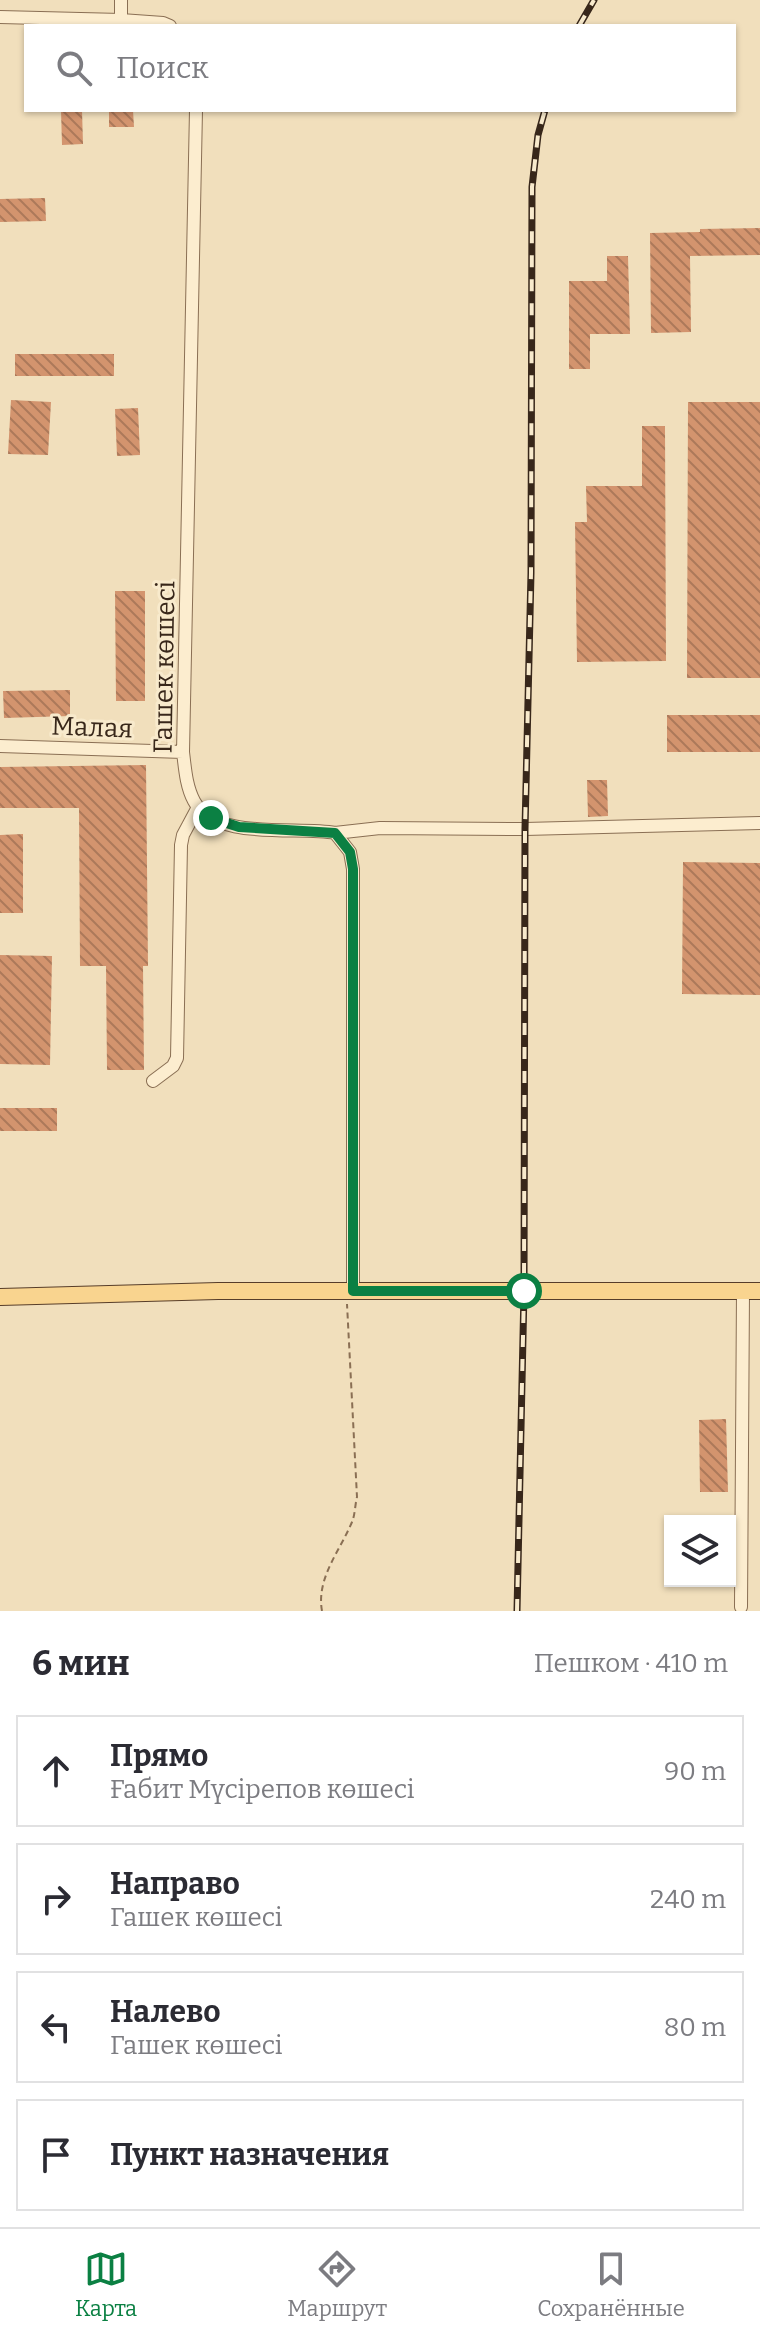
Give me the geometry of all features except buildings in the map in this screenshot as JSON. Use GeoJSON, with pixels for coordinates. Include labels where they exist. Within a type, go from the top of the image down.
{"type":"FeatureCollection","features":[{"type":"Feature","properties":{"kind":"main road"},"geometry":{"type":"LineString","coordinates":[[0,1297],[218,1291],[751,1291]]}},
{"type":"Feature","properties":{"kind":"street"},"geometry":{"type":"LineString","coordinates":[[121,0],[121,20]]}},
{"type":"Feature","properties":{"kind":"street"},"geometry":{"type":"LineString","coordinates":[[0,17],[165,24]]}},
{"type":"Feature","properties":{"kind":"street","name":"Гашек көшесі"},"geometry":{"type":"LineString","coordinates":[[196,112],[183,752],[189,788],[198,807]]}},
{"type":"Feature","properties":{"kind":"street","name":"Малая"},"geometry":{"type":"LineString","coordinates":[[0,746],[183,752]]}},
{"type":"Feature","properties":{"kind":"street"},"geometry":{"type":"LineString","coordinates":[[153,1081],[165,1074],[177,1058],[181,845],[198,807],[211,818],[239,827],[335,833],[380,828],[525,829],[760,823]]}},
{"type":"Feature","properties":{"kind":"street"},"geometry":{"type":"LineString","coordinates":[[335,833],[350,852],[353,869],[350,1291]]}},
{"type":"Feature","properties":{"kind":"street"},"geometry":{"type":"LineString","coordinates":[[741,1607],[751,1291]]}},
{"type":"Feature","properties":{"kind":"path"},"geometry":{"type":"LineString","coordinates":[[322,1611],[320,1602],[325,1579],[353,1520],[357,1497],[350,1291]]}},
{"type":"Feature","properties":{"kind":"railway"},"geometry":{"type":"LineString","coordinates":[[580,24],[594,0]]}},
{"type":"Feature","properties":{"kind":"railway"},"geometry":{"type":"LineString","coordinates":[[517,1611],[524,1291],[532,187],[538,135],[544,112]]}},
{"type":"Feature","properties":{"kind":"route"},"geometry":{"type":"LineString","coordinates":[[211,818],[239,827],[335,833],[350,852],[353,869],[353,1291],[524,1291]]}}]}
